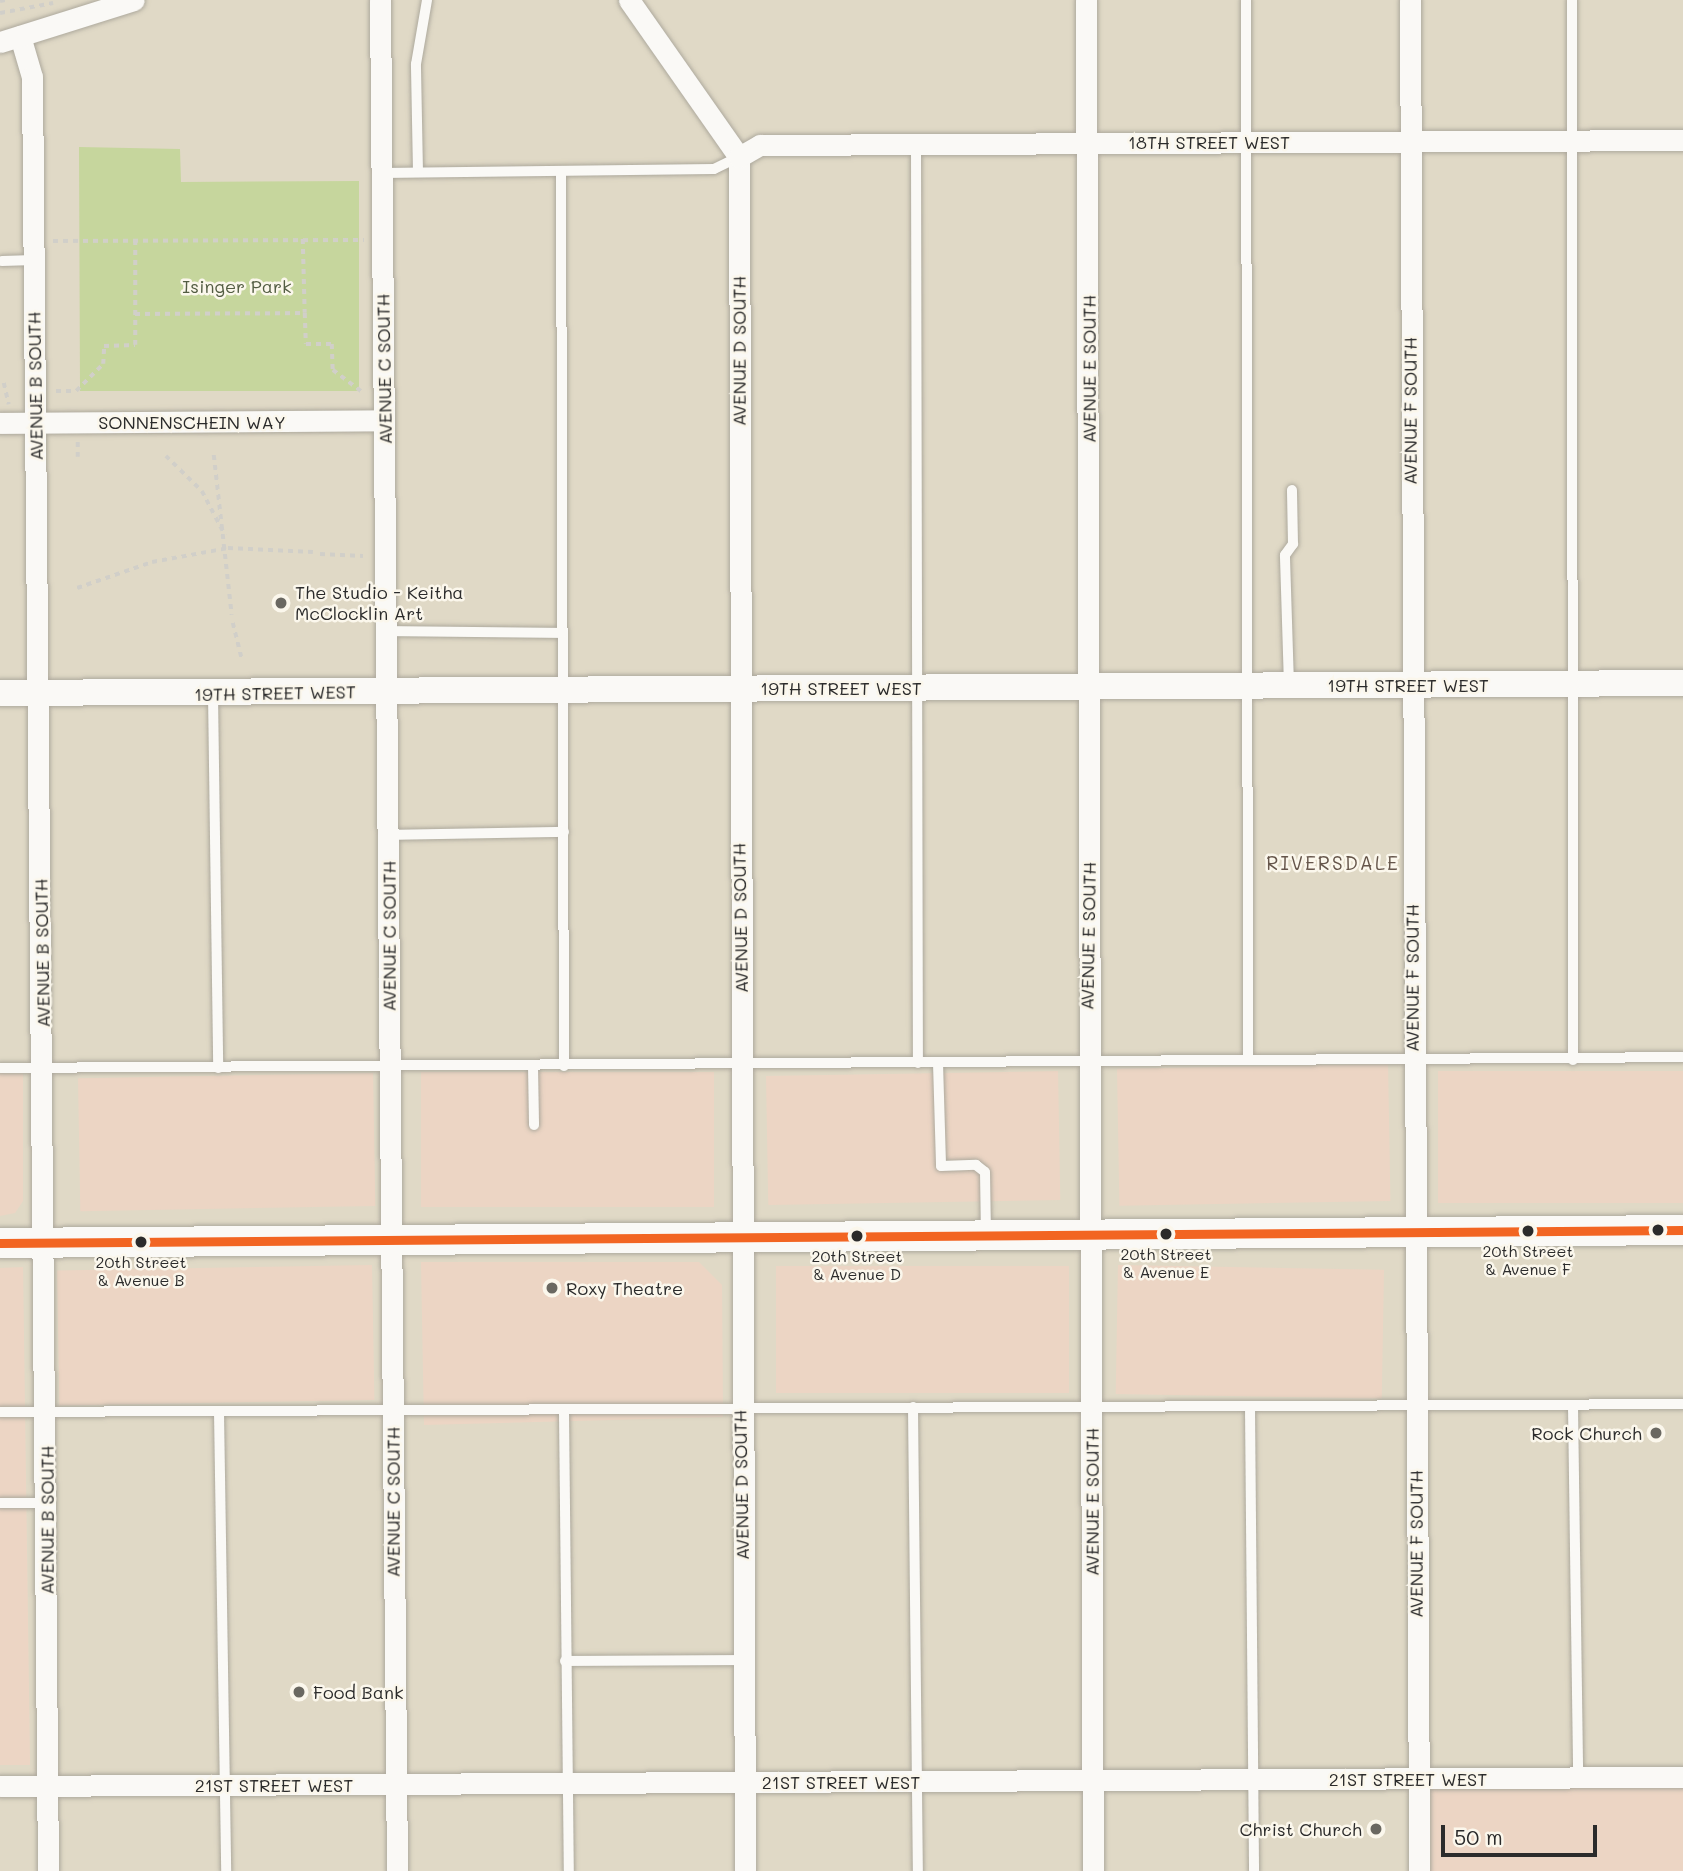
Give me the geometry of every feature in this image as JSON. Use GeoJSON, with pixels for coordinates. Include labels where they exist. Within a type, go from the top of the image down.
{"type":"FeatureCollection","features":[{"type":"Feature","properties":{"kind":"main road"},"geometry":{"type":"LineString","coordinates":[[0,1243],[1683,1230]]}},
{"type":"Feature","properties":{"kind":"street"},"geometry":{"type":"LineString","coordinates":[[10,39],[134,0]]}},
{"type":"Feature","properties":{"kind":"street","name":"AVENUE C SOUTH"},"geometry":{"type":"LineString","coordinates":[[380,0],[397,1871]]}},
{"type":"Feature","properties":{"kind":"street"},"geometry":{"type":"LineString","coordinates":[[629,0],[739,157]]}},
{"type":"Feature","properties":{"kind":"street","name":"AVENUE E SOUTH"},"geometry":{"type":"LineString","coordinates":[[1086,0],[1091,687],[1087,1063],[1091,1235],[1093,1871]]}},
{"type":"Feature","properties":{"kind":"street","name":"AVENUE F SOUTH"},"geometry":{"type":"LineString","coordinates":[[1410,0],[1410,685],[1419,1871]]}},
{"type":"Feature","properties":{"kind":"street","name":"AVENUE B SOUTH"},"geometry":{"type":"LineString","coordinates":[[10,39],[32,77],[47,1503],[48,1871]]}},
{"type":"Feature","properties":{"kind":"street","name":"18TH STREET WEST"},"geometry":{"type":"LineString","coordinates":[[739,157],[760,145],[1683,140]]}},
{"type":"Feature","properties":{"kind":"street","name":"AVENUE D SOUTH"},"geometry":{"type":"LineString","coordinates":[[739,157],[738,689],[742,1065],[740,1408],[746,1871]]}},
{"type":"Feature","properties":{"kind":"street","name":"SONNENSCHEIN WAY"},"geometry":{"type":"LineString","coordinates":[[0,422],[384,420]]}},
{"type":"Feature","properties":{"kind":"street","name":"19TH STREET WEST"},"geometry":{"type":"LineString","coordinates":[[0,693],[213,694],[1683,683]]}},
{"type":"Feature","properties":{"kind":"street","name":"21ST STREET WEST"},"geometry":{"type":"LineString","coordinates":[[0,1786],[1683,1777]]}},
{"type":"Feature","properties":{"kind":"lane"},"geometry":{"type":"LineString","coordinates":[[418,173],[416,64],[427,0]]}},
{"type":"Feature","properties":{"kind":"lane"},"geometry":{"type":"LineString","coordinates":[[1246,0],[1248,1059]]}},
{"type":"Feature","properties":{"kind":"lane"},"geometry":{"type":"LineString","coordinates":[[1572,0],[1574,140],[1570,684],[1573,1060]]}},
{"type":"Feature","properties":{"kind":"lane"},"geometry":{"type":"LineString","coordinates":[[916,145],[914,688],[918,1063]]}},
{"type":"Feature","properties":{"kind":"lane"},"geometry":{"type":"LineString","coordinates":[[382,173],[714,169],[739,157]]}},
{"type":"Feature","properties":{"kind":"lane"},"geometry":{"type":"LineString","coordinates":[[562,172],[564,1066]]}},
{"type":"Feature","properties":{"kind":"lane"},"geometry":{"type":"LineString","coordinates":[[2,261],[34,260]]}},
{"type":"Feature","properties":{"kind":"lane"},"geometry":{"type":"LineString","coordinates":[[1289,685],[1285,555],[1293,544],[1292,490]]}},
{"type":"Feature","properties":{"kind":"lane"},"geometry":{"type":"LineString","coordinates":[[386,631],[563,633]]}},
{"type":"Feature","properties":{"kind":"lane"},"geometry":{"type":"LineString","coordinates":[[213,694],[218,1068]]}},
{"type":"Feature","properties":{"kind":"lane"},"geometry":{"type":"LineString","coordinates":[[388,835],[564,832]]}},
{"type":"Feature","properties":{"kind":"lane"},"geometry":{"type":"LineString","coordinates":[[0,1068],[1087,1063],[1248,1059],[1573,1060],[1683,1057]]}},
{"type":"Feature","properties":{"kind":"lane"},"geometry":{"type":"LineString","coordinates":[[938,1063],[941,1166],[976,1165],[985,1172],[986,1236]]}},
{"type":"Feature","properties":{"kind":"lane"},"geometry":{"type":"LineString","coordinates":[[533,1066],[534,1125]]}},
{"type":"Feature","properties":{"kind":"lane"},"geometry":{"type":"LineString","coordinates":[[0,1412],[393,1413],[913,1406],[1683,1404]]}},
{"type":"Feature","properties":{"kind":"lane"},"geometry":{"type":"LineString","coordinates":[[913,1406],[918,1871]]}},
{"type":"Feature","properties":{"kind":"lane"},"geometry":{"type":"LineString","coordinates":[[1250,1406],[1254,1871]]}},
{"type":"Feature","properties":{"kind":"lane"},"geometry":{"type":"LineString","coordinates":[[1573,1406],[1578,1778]]}},
{"type":"Feature","properties":{"kind":"lane"},"geometry":{"type":"LineString","coordinates":[[219,1412],[226,1871]]}},
{"type":"Feature","properties":{"kind":"lane"},"geometry":{"type":"LineString","coordinates":[[564,1412],[569,1871]]}},
{"type":"Feature","properties":{"kind":"lane"},"geometry":{"type":"LineString","coordinates":[[0,1503],[47,1503]]}},
{"type":"Feature","properties":{"kind":"lane"},"geometry":{"type":"LineString","coordinates":[[565,1661],[743,1660]]}},
{"type":"Feature","properties":{"kind":"path"},"geometry":{"type":"LineString","coordinates":[[0,13],[63,3]]}},
{"type":"Feature","properties":{"kind":"path"},"geometry":{"type":"LineString","coordinates":[[303,239],[306,344],[332,344],[333,370],[364,393],[384,393]]}},
{"type":"Feature","properties":{"kind":"path"},"geometry":{"type":"LineString","coordinates":[[77,241],[362,240]]}},
{"type":"Feature","properties":{"kind":"path"},"geometry":{"type":"LineString","coordinates":[[8,393],[76,391],[103,365],[104,346],[135,345],[135,242]]}},
{"type":"Feature","properties":{"kind":"path"},"geometry":{"type":"LineString","coordinates":[[135,314],[305,313]]}},
{"type":"Feature","properties":{"kind":"path"},"geometry":{"type":"LineString","coordinates":[[214,455],[227,539],[232,615]]}},
{"type":"Feature","properties":{"kind":"path"},"geometry":{"type":"LineString","coordinates":[[166,456],[202,491],[227,539]]}},
{"type":"Feature","properties":{"kind":"path"},"geometry":{"type":"LineString","coordinates":[[77,587],[152,562],[228,548],[313,552]]}},
{"type":"Feature","properties":{"kind":"path"},"geometry":{"type":"LineString","coordinates":[[320,554],[363,556]]}},
{"type":"Feature","properties":{"kind":"path"},"geometry":{"type":"LineString","coordinates":[[233,623],[242,660]]}},
{"type":"Feature","properties":{"kind":"shaded area"},"geometry":{"type":"Polygon","coordinates":[[[1388,1064],[1390,1201],[1119,1206],[1117,1069],[1388,1064]]]}},
{"type":"Feature","properties":{"kind":"shaded area"},"geometry":{"type":"Polygon","coordinates":[[[1058,1071],[1060,1200],[768,1205],[766,1076],[1058,1071]]]}},
{"type":"Feature","properties":{"kind":"shaded area"},"geometry":{"type":"Polygon","coordinates":[[[1438,1071],[1683,1071],[1683,1203],[1438,1203],[1438,1071]]]}},
{"type":"Feature","properties":{"kind":"shaded area"},"geometry":{"type":"Polygon","coordinates":[[[421,1072],[714,1072],[714,1207],[421,1207],[421,1072]]]}},
{"type":"Feature","properties":{"kind":"shaded area"},"geometry":{"type":"Polygon","coordinates":[[[0,1073],[23,1073],[23,1201],[15,1213],[0,1216],[0,1073]]]}},
{"type":"Feature","properties":{"kind":"shaded area"},"geometry":{"type":"Polygon","coordinates":[[[373,1073],[375,1206],[80,1211],[78,1078],[373,1073]]]}},
{"type":"Feature","properties":{"kind":"shaded area"},"geometry":{"type":"Polygon","coordinates":[[[421,1262],[699,1262],[722,1285],[723,1417],[424,1425],[421,1262]]]}},
{"type":"Feature","properties":{"kind":"shaded area"},"geometry":{"type":"Polygon","coordinates":[[[372,1265],[374,1400],[59,1405],[57,1270],[372,1265]]]}},
{"type":"Feature","properties":{"kind":"shaded area"},"geometry":{"type":"Polygon","coordinates":[[[1118,1265],[1384,1270],[1382,1399],[1116,1394],[1118,1265]]]}},
{"type":"Feature","properties":{"kind":"shaded area"},"geometry":{"type":"Polygon","coordinates":[[[776,1266],[1069,1266],[1069,1393],[776,1393],[776,1266]]]}},
{"type":"Feature","properties":{"kind":"shaded area"},"geometry":{"type":"Polygon","coordinates":[[[23,1267],[30,1765],[0,1765],[0,1268],[23,1267]]]}},
{"type":"Feature","properties":{"kind":"shaded area"},"geometry":{"type":"Polygon","coordinates":[[[1418,1777],[1683,1777],[1683,1871],[1418,1871],[1418,1777]]]}},
{"type":"Feature","properties":{"kind":"green space","name":"Isinger Park"},"geometry":{"type":"Polygon","coordinates":[[[79,147],[180,149],[181,182],[359,181],[359,391],[80,391],[79,147]]]}},
{"type":"Feature","properties":{"kind":"transit line"},"geometry":{"type":"LineString","coordinates":[[0,1243],[1683,1230]]}},
{"type":"Feature","properties":{"kind":"place","name":"The Studio - Keitha McClocklin Art"},"geometry":{"type":"Point","coordinates":[281,603]}},
{"type":"Feature","properties":{"kind":"place","name":"20th Street & Avenue F"},"geometry":{"type":"Point","coordinates":[1528,1231]}},
{"type":"Feature","properties":{"kind":"place","name":"20th Street & Avenue E"},"geometry":{"type":"Point","coordinates":[1166,1234]}},
{"type":"Feature","properties":{"kind":"place","name":"20th Street & Avenue D"},"geometry":{"type":"Point","coordinates":[857,1236]}},
{"type":"Feature","properties":{"kind":"place","name":"20th Street & Avenue B"},"geometry":{"type":"Point","coordinates":[141,1242]}},
{"type":"Feature","properties":{"kind":"place","name":"Roxy Theatre"},"geometry":{"type":"Point","coordinates":[552,1288]}},
{"type":"Feature","properties":{"kind":"place","name":"Rock Church"},"geometry":{"type":"Point","coordinates":[1656,1433]}},
{"type":"Feature","properties":{"kind":"place","name":"Food Bank"},"geometry":{"type":"Point","coordinates":[299,1692]}},
{"type":"Feature","properties":{"kind":"place","name":"Christ Church"},"geometry":{"type":"Point","coordinates":[1376,1829]}},
{"type":"Feature","properties":{"kind":"district","name":"RIVERSDALE"},"geometry":{"type":"Point","coordinates":[1333,863]}}]}
